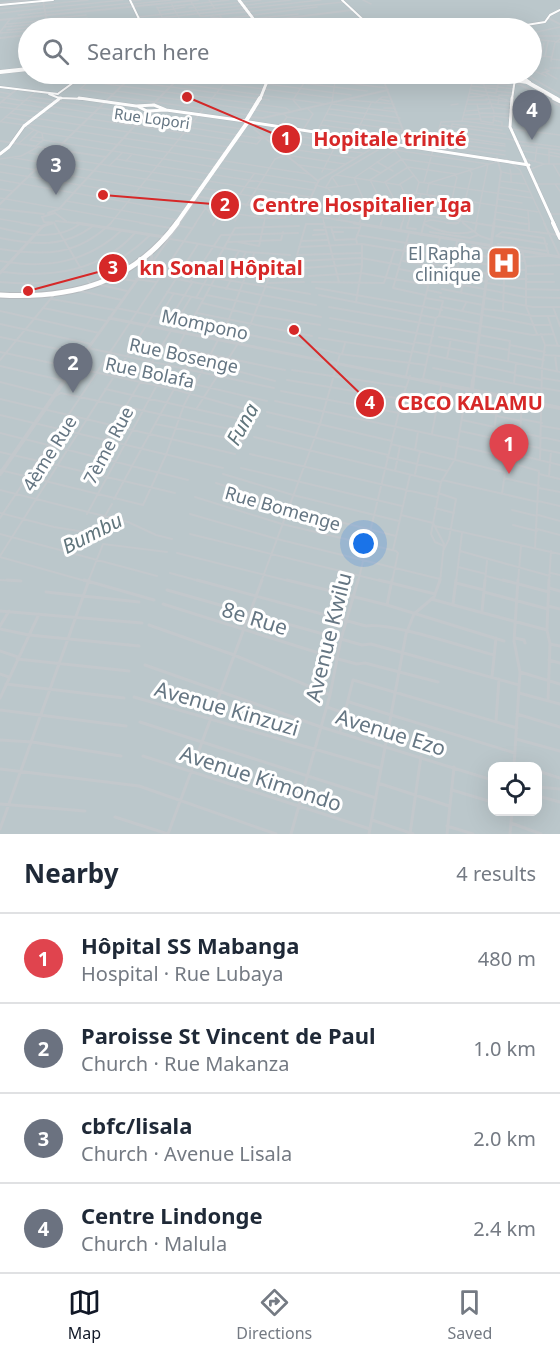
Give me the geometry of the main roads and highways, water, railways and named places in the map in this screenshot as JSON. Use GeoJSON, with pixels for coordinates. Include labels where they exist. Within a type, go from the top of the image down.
{"type":"FeatureCollection","features":[{"type":"Feature","properties":{"kind":"highway"},"geometry":{"type":"LineString","coordinates":[[0,72],[18,69]]}},
{"type":"Feature","properties":{"kind":"highway"},"geometry":{"type":"LineString","coordinates":[[524,84],[560,100]]}},
{"type":"Feature","properties":{"kind":"main road"},"geometry":{"type":"LineString","coordinates":[[0,6],[17,3],[44,3],[53,0]]}},
{"type":"Feature","properties":{"kind":"main road"},"geometry":{"type":"LineString","coordinates":[[343,1],[361,18]]}},
{"type":"Feature","properties":{"kind":"main road"},"geometry":{"type":"LineString","coordinates":[[132,3],[139,18]]}},
{"type":"Feature","properties":{"kind":"main road"},"geometry":{"type":"LineString","coordinates":[[542,23],[560,10]]}},
{"type":"Feature","properties":{"kind":"main road"},"geometry":{"type":"LineString","coordinates":[[0,153],[12,143],[29,122],[74,84]]}},
{"type":"Feature","properties":{"kind":"main road"},"geometry":{"type":"LineString","coordinates":[[0,295],[52,296],[94,285],[148,258],[158,250],[189,203],[196,197],[255,110],[267,84]]}},
{"type":"Feature","properties":{"kind":"main road"},"geometry":{"type":"LineString","coordinates":[[512,156],[516,142],[510,128],[511,110],[519,84]]}},
{"type":"Feature","properties":{"kind":"main road"},"geometry":{"type":"LineString","coordinates":[[0,87],[49,94],[53,100]]}},
{"type":"Feature","properties":{"kind":"main road"},"geometry":{"type":"LineString","coordinates":[[63,98],[68,89]]}},
{"type":"Feature","properties":{"kind":"main road"},"geometry":{"type":"LineString","coordinates":[[53,100],[66,94],[136,106],[146,110],[156,107],[259,124],[435,147],[497,160],[512,156],[524,159],[559,237]]}},
{"type":"Feature","properties":{"kind":"main road"},"geometry":{"type":"LineString","coordinates":[[53,100],[73,97]]}},
{"type":"Feature","properties":{"kind":"main road"},"geometry":{"type":"LineString","coordinates":[[146,110],[156,107]]}},
{"type":"Feature","properties":{"kind":"main road"},"geometry":{"type":"LineString","coordinates":[[512,156],[524,159]]}},
{"type":"Feature","properties":{"kind":"main road"},"geometry":{"type":"LineString","coordinates":[[512,156],[529,167]]}},
{"type":"Feature","properties":{"kind":"main road"},"geometry":{"type":"LineString","coordinates":[[148,258],[165,240]]}},
{"type":"Feature","properties":{"kind":"water"},"geometry":{"type":"Polygon","coordinates":[[[0,0],[560,0],[560,834],[0,834],[0,0]]]}},
{"type":"Feature","properties":{"kind":"place","name":"Hopitale trinité"},"geometry":{"type":"Point","coordinates":[187,97]}},
{"type":"Feature","properties":{"kind":"place","name":"Centre Lindonge"},"geometry":{"type":"Point","coordinates":[532,140]}},
{"type":"Feature","properties":{"kind":"place","name":"cbfc/lisala"},"geometry":{"type":"Point","coordinates":[56,195]}},
{"type":"Feature","properties":{"kind":"place","name":"Centre Hospitalier Iga"},"geometry":{"type":"Point","coordinates":[103,195]}},
{"type":"Feature","properties":{"kind":"place","name":"El Rapha clinique"},"geometry":{"type":"Point","coordinates":[504,263]}},
{"type":"Feature","properties":{"kind":"place","name":"kn Sonal Hôpital"},"geometry":{"type":"Point","coordinates":[28,291]}},
{"type":"Feature","properties":{"kind":"place","name":"CBCO KALAMU"},"geometry":{"type":"Point","coordinates":[294,330]}},
{"type":"Feature","properties":{"kind":"place","name":"Paroisse St Vincent de Paul"},"geometry":{"type":"Point","coordinates":[73,393]}},
{"type":"Feature","properties":{"kind":"place","name":"Hôpital SS Mabanga"},"geometry":{"type":"Point","coordinates":[509,474]}},
{"type":"Feature","properties":{"kind":"water label","name":"Funa"},"geometry":{"type":"Point","coordinates":[242,424]}},
{"type":"Feature","properties":{"kind":"water label","name":"Bumbu"},"geometry":{"type":"Point","coordinates":[92,533]}}]}
